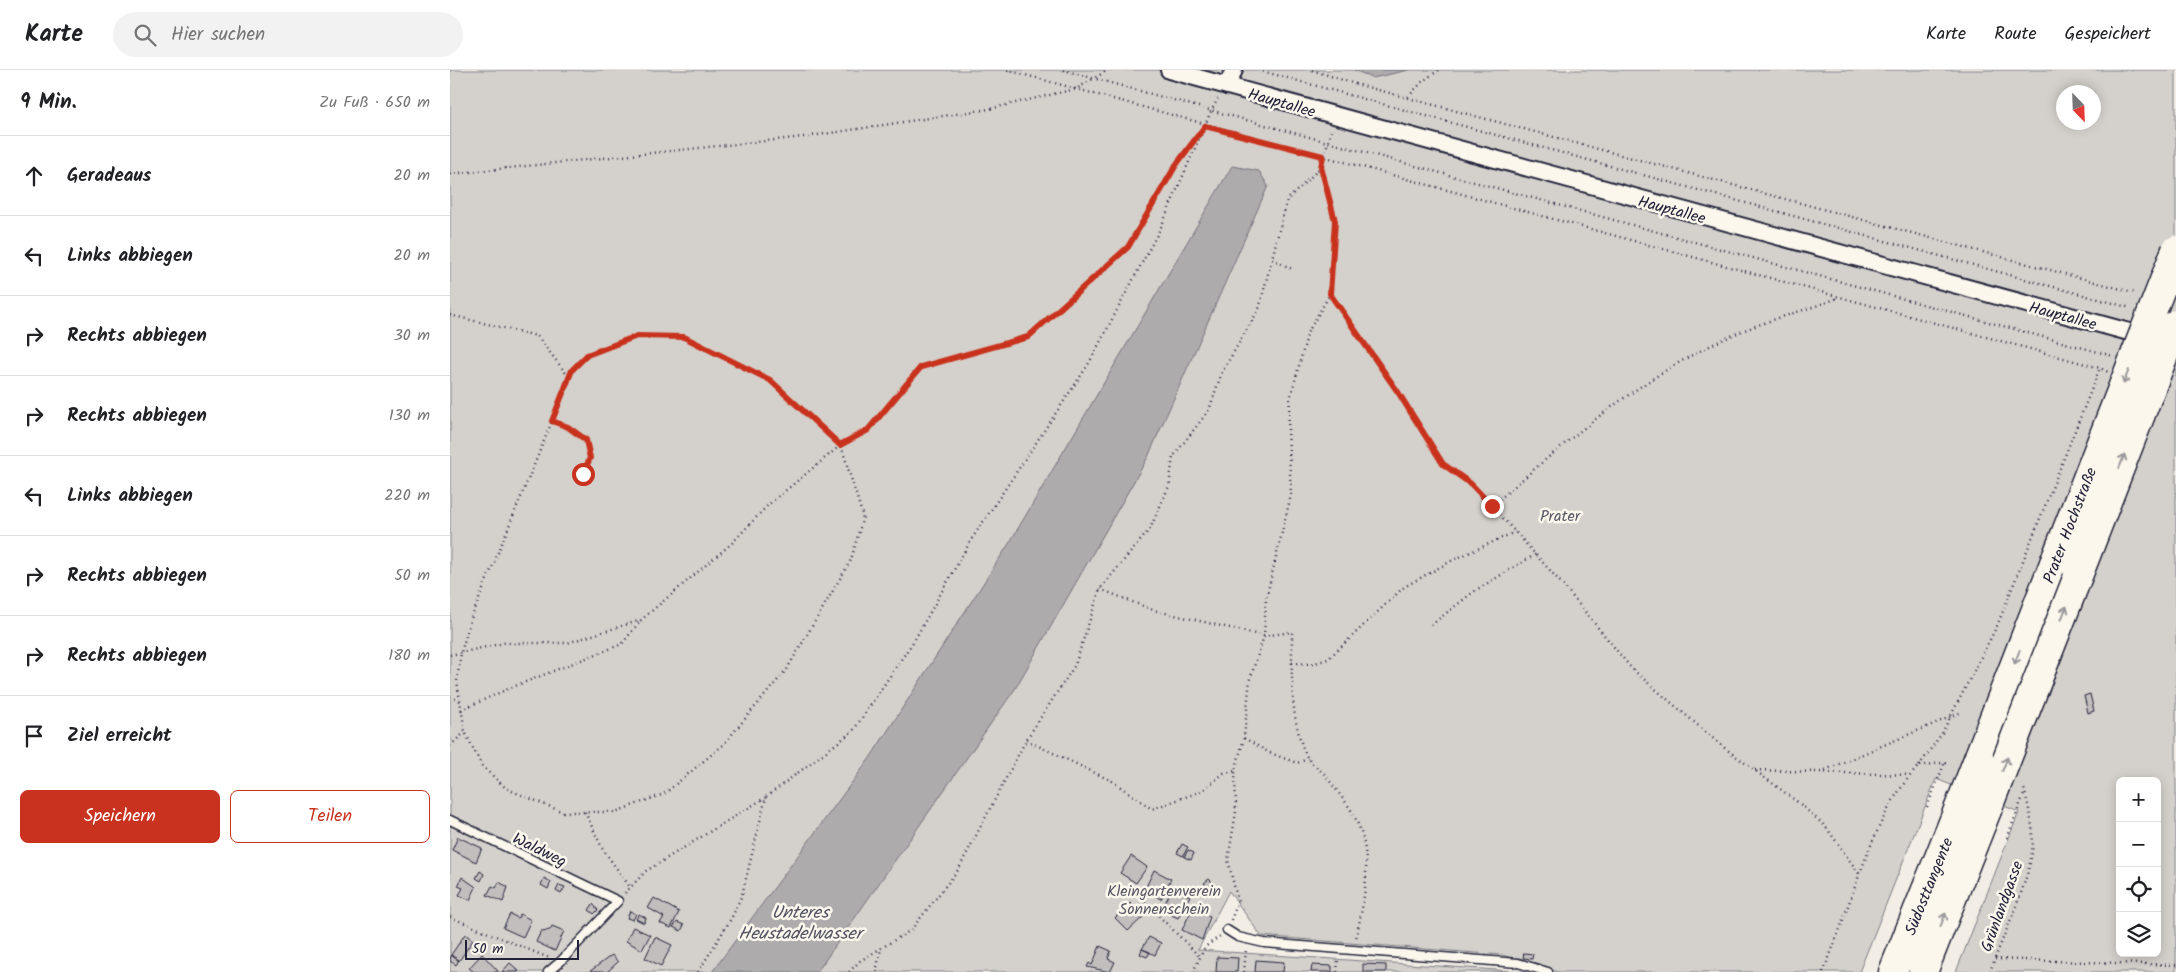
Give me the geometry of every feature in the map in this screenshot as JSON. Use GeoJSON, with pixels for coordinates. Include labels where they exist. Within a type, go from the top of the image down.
{"type":"FeatureCollection","features":[{"type":"Feature","properties":{"kind":"highway","name":"Prater Hochstraße"},"geometry":{"type":"LineString","coordinates":[[1962,800],[2176,250]]}},
{"type":"Feature","properties":{"kind":"highway","name":"Prater Hochstraße"},"geometry":{"type":"LineString","coordinates":[[1987,810],[2176,324]]}},
{"type":"Feature","properties":{"kind":"highway","name":"Südosttangente"},"geometry":{"type":"LineString","coordinates":[[1894,972],[1962,800]]}},
{"type":"Feature","properties":{"kind":"highway","name":"Südosttangente"},"geometry":{"type":"LineString","coordinates":[[1923,972],[1987,810]]}},
{"type":"Feature","properties":{"kind":"street","name":"Hauptallee"},"geometry":{"type":"LineString","coordinates":[[1169,70],[2176,345]]}},
{"type":"Feature","properties":{"kind":"street"},"geometry":{"type":"LineString","coordinates":[[1226,86],[1234,70]]}},
{"type":"Feature","properties":{"kind":"lane","name":"Waldweg"},"geometry":{"type":"LineString","coordinates":[[450,820],[618,901]]}},
{"type":"Feature","properties":{"kind":"lane"},"geometry":{"type":"LineString","coordinates":[[548,972],[560,962],[618,901]]}},
{"type":"Feature","properties":{"kind":"lane"},"geometry":{"type":"LineString","coordinates":[[1227,930],[1247,940],[1518,963],[1548,972]]}},
{"type":"Feature","properties":{"kind":"path"},"geometry":{"type":"LineString","coordinates":[[1008,70],[1205,126],[1323,156],[2100,368],[2114,375]]}},
{"type":"Feature","properties":{"kind":"path"},"geometry":{"type":"LineString","coordinates":[[1063,70],[2121,358]]}},
{"type":"Feature","properties":{"kind":"path"},"geometry":{"type":"LineString","coordinates":[[450,174],[804,137],[989,109],[1076,89],[1108,70]]}},
{"type":"Feature","properties":{"kind":"path"},"geometry":{"type":"LineString","coordinates":[[1258,70],[2138,310]]}},
{"type":"Feature","properties":{"kind":"path"},"geometry":{"type":"LineString","coordinates":[[1312,70],[2138,294]]}},
{"type":"Feature","properties":{"kind":"path"},"geometry":{"type":"LineString","coordinates":[[1408,97],[1423,80],[1440,70]]}},
{"type":"Feature","properties":{"kind":"path"},"geometry":{"type":"LineString","coordinates":[[618,901],[646,871],[766,797],[853,732],[915,639],[971,540],[1088,365],[1161,226],[1211,111],[1226,86]]}},
{"type":"Feature","properties":{"kind":"path"},"geometry":{"type":"LineString","coordinates":[[1193,972],[1205,947],[1227,930],[1238,902],[1228,860],[1236,812],[1235,771],[1244,738],[1250,679],[1264,636],[1266,599],[1291,495],[1288,428],[1290,399],[1308,332],[1330,294],[1335,221],[1321,167],[1336,117]]}},
{"type":"Feature","properties":{"kind":"path"},"geometry":{"type":"LineString","coordinates":[[462,710],[510,688],[622,644],[641,620],[732,543],[768,505],[840,445],[868,430],[921,367],[1028,337],[1128,247],[1176,165],[1205,126]]}},
{"type":"Feature","properties":{"kind":"path"},"geometry":{"type":"LineString","coordinates":[[849,972],[860,961],[911,930],[958,870],[1026,740],[1076,665],[1100,589],[1150,529],[1169,486],[1173,456],[1209,410],[1222,372],[1259,309],[1287,200],[1321,167]]}},
{"type":"Feature","properties":{"kind":"path"},"geometry":{"type":"LineString","coordinates":[[1272,260],[1292,269]]}},
{"type":"Feature","properties":{"kind":"path"},"geometry":{"type":"LineString","coordinates":[[1330,294],[1398,392],[1443,464],[1471,484],[1492,506],[1536,554],[1632,669],[1722,746],[1799,803],[1826,827],[1860,875]]}},
{"type":"Feature","properties":{"kind":"path"},"geometry":{"type":"LineString","coordinates":[[1492,506],[1558,447],[1660,372],[1734,334],[1839,297]]}},
{"type":"Feature","properties":{"kind":"path"},"geometry":{"type":"LineString","coordinates":[[450,315],[537,336],[569,378]]}},
{"type":"Feature","properties":{"kind":"path"},"geometry":{"type":"LineString","coordinates":[[637,336],[684,337],[770,380],[840,445],[863,517],[851,560],[787,669],[723,745],[664,794],[615,812],[563,812],[507,789],[482,766],[465,732],[458,681],[461,653],[470,621],[572,370],[587,355],[637,336]]}},
{"type":"Feature","properties":{"kind":"path"},"geometry":{"type":"LineString","coordinates":[[1823,972],[1883,821],[1898,792],[1933,747],[1952,716],[1997,626],[2100,368]]}},
{"type":"Feature","properties":{"kind":"path"},"geometry":{"type":"LineString","coordinates":[[552,421],[568,427],[586,440],[590,458],[583,474]]}},
{"type":"Feature","properties":{"kind":"path"},"geometry":{"type":"LineString","coordinates":[[1292,663],[1312,664],[1328,659],[1404,587],[1452,560],[1515,532]]}},
{"type":"Feature","properties":{"kind":"path"},"geometry":{"type":"LineString","coordinates":[[1431,625],[1476,590],[1536,554]]}},
{"type":"Feature","properties":{"kind":"path"},"geometry":{"type":"LineString","coordinates":[[1100,589],[1153,610],[1264,636],[1292,632],[1294,702],[1301,739],[1308,759],[1325,775],[1355,814],[1366,852],[1367,883],[1354,950]]}},
{"type":"Feature","properties":{"kind":"path"},"geometry":{"type":"LineString","coordinates":[[450,656],[504,643],[567,643],[641,620]]}},
{"type":"Feature","properties":{"kind":"path"},"geometry":{"type":"LineString","coordinates":[[450,697],[460,702]]}},
{"type":"Feature","properties":{"kind":"path"},"geometry":{"type":"LineString","coordinates":[[1822,771],[1962,712]]}},
{"type":"Feature","properties":{"kind":"path"},"geometry":{"type":"LineString","coordinates":[[450,746],[465,732]]}},
{"type":"Feature","properties":{"kind":"path"},"geometry":{"type":"LineString","coordinates":[[1244,738],[1270,753],[1297,763],[1308,759]]}},
{"type":"Feature","properties":{"kind":"path"},"geometry":{"type":"LineString","coordinates":[[1026,740],[1112,781],[1152,809],[1202,791],[1224,773],[1235,771]]}},
{"type":"Feature","properties":{"kind":"path"},"geometry":{"type":"LineString","coordinates":[[1919,766],[1947,762],[1927,807]]}},
{"type":"Feature","properties":{"kind":"path"},"geometry":{"type":"LineString","coordinates":[[1754,770],[1910,775]]}},
{"type":"Feature","properties":{"kind":"path","name":"Grünlandgasse"},"geometry":{"type":"LineString","coordinates":[[1990,972],[2032,852],[2032,828],[2024,788]]}},
{"type":"Feature","properties":{"kind":"path"},"geometry":{"type":"LineString","coordinates":[[2007,838],[2025,793]]}},
{"type":"Feature","properties":{"kind":"path"},"geometry":{"type":"LineString","coordinates":[[698,972],[727,927],[742,895],[766,797]]}},
{"type":"Feature","properties":{"kind":"path"},"geometry":{"type":"LineString","coordinates":[[585,812],[602,848],[630,888]]}},
{"type":"Feature","properties":{"kind":"path"},"geometry":{"type":"LineString","coordinates":[[1134,891],[1200,957]]}},
{"type":"Feature","properties":{"kind":"path"},"geometry":{"type":"LineString","coordinates":[[450,917],[560,962]]}},
{"type":"Feature","properties":{"kind":"path"},"geometry":{"type":"LineString","coordinates":[[1244,972],[1247,940]]}},
{"type":"Feature","properties":{"kind":"path"},"geometry":{"type":"LineString","coordinates":[[876,972],[882,949]]}},
{"type":"Feature","properties":{"kind":"path"},"geometry":{"type":"LineString","coordinates":[[1995,958],[2176,965]]}},
{"type":"Feature","properties":{"kind":"green space","name":"Prater"},"geometry":{"type":"Polygon","coordinates":[[[450,70],[2176,70],[2176,972],[1956,972],[2019,812],[1936,779],[1859,972],[1558,972],[1502,955],[1261,936],[1229,891],[1198,950],[1527,972],[450,972],[450,70]]]}},
{"type":"Feature","properties":{"kind":"water"},"geometry":{"type":"Polygon","coordinates":[[[1354,70],[1409,70],[1373,78],[1354,70]]]}},
{"type":"Feature","properties":{"kind":"water","name":"Unteres Heustadelwasser"},"geometry":{"type":"Polygon","coordinates":[[[1232,166],[1259,171],[1268,186],[1148,457],[1015,689],[817,972],[712,972],[870,758],[1010,542],[1232,166]]]}},
{"type":"Feature","properties":{"kind":"building"},"geometry":{"type":"Polygon","coordinates":[[[2090,694],[2094,711],[2088,713],[2084,696],[2090,694]]]}},
{"type":"Feature","properties":{"kind":"building"},"geometry":{"type":"Polygon","coordinates":[[[458,837],[482,848],[476,862],[452,850],[458,837]]]}},
{"type":"Feature","properties":{"kind":"building"},"geometry":{"type":"Polygon","coordinates":[[[1182,844],[1188,847],[1183,856],[1177,853],[1182,844]]]}},
{"type":"Feature","properties":{"kind":"building"},"geometry":{"type":"Polygon","coordinates":[[[1188,850],[1194,853],[1191,860],[1184,857],[1188,850]]]}},
{"type":"Feature","properties":{"kind":"building"},"geometry":{"type":"Polygon","coordinates":[[[1131,856],[1147,867],[1136,883],[1120,873],[1131,856]]]}},
{"type":"Feature","properties":{"kind":"building"},"geometry":{"type":"Polygon","coordinates":[[[1154,870],[1171,879],[1161,899],[1144,891],[1154,870]]]}},
{"type":"Feature","properties":{"kind":"building"},"geometry":{"type":"Polygon","coordinates":[[[480,871],[484,874],[481,881],[476,878],[480,871]]]}},
{"type":"Feature","properties":{"kind":"building"},"geometry":{"type":"Polygon","coordinates":[[[462,877],[476,887],[470,900],[459,895],[463,888],[458,886],[462,877]]]}},
{"type":"Feature","properties":{"kind":"building"},"geometry":{"type":"Polygon","coordinates":[[[544,878],[551,882],[548,889],[541,885],[544,878]]]}},
{"type":"Feature","properties":{"kind":"building"},"geometry":{"type":"Polygon","coordinates":[[[1209,879],[1214,884],[1209,889],[1204,883],[1209,879]]]}},
{"type":"Feature","properties":{"kind":"building"},"geometry":{"type":"Polygon","coordinates":[[[499,882],[508,887],[503,902],[487,895],[492,886],[496,888],[499,882]]]}},
{"type":"Feature","properties":{"kind":"building"},"geometry":{"type":"Polygon","coordinates":[[[559,885],[565,887],[561,894],[556,891],[559,885]]]}},
{"type":"Feature","properties":{"kind":"building"},"geometry":{"type":"Polygon","coordinates":[[[1181,885],[1190,890],[1187,895],[1179,891],[1181,885]]]}},
{"type":"Feature","properties":{"kind":"building"},"geometry":{"type":"Polygon","coordinates":[[[1173,888],[1190,896],[1178,918],[1161,910],[1173,888]]]}},
{"type":"Feature","properties":{"kind":"building"},"geometry":{"type":"Polygon","coordinates":[[[654,898],[679,912],[671,928],[660,923],[664,917],[648,908],[654,898]]]}},
{"type":"Feature","properties":{"kind":"building"},"geometry":{"type":"Polygon","coordinates":[[[1130,903],[1143,917],[1128,931],[1115,918],[1130,903]]]}},
{"type":"Feature","properties":{"kind":"building"},"geometry":{"type":"Polygon","coordinates":[[[593,904],[598,910],[594,914],[589,910],[593,904]]]}},
{"type":"Feature","properties":{"kind":"building"},"geometry":{"type":"Polygon","coordinates":[[[1192,909],[1210,917],[1202,940],[1182,930],[1192,909]]]}},
{"type":"Feature","properties":{"kind":"building"},"geometry":{"type":"Polygon","coordinates":[[[630,911],[636,914],[633,920],[627,918],[630,911]]]}},
{"type":"Feature","properties":{"kind":"building"},"geometry":{"type":"Polygon","coordinates":[[[510,914],[518,918],[520,914],[531,920],[523,937],[503,928],[510,914]]]}},
{"type":"Feature","properties":{"kind":"building"},"geometry":{"type":"Polygon","coordinates":[[[639,914],[646,918],[644,923],[636,919],[639,914]]]}},
{"type":"Feature","properties":{"kind":"building"},"geometry":{"type":"Polygon","coordinates":[[[677,922],[684,925],[681,931],[673,927],[677,922]]]}},
{"type":"Feature","properties":{"kind":"building"},"geometry":{"type":"Polygon","coordinates":[[[552,926],[564,931],[555,951],[536,942],[541,931],[550,930],[552,926]]]}},
{"type":"Feature","properties":{"kind":"building"},"geometry":{"type":"Polygon","coordinates":[[[633,927],[650,935],[642,950],[626,941],[633,927]]]}},
{"type":"Feature","properties":{"kind":"building"},"geometry":{"type":"Polygon","coordinates":[[[465,934],[473,940],[459,961],[451,955],[465,934]]]}},
{"type":"Feature","properties":{"kind":"building"},"geometry":{"type":"Polygon","coordinates":[[[655,937],[672,945],[661,966],[645,958],[655,937]]]}},
{"type":"Feature","properties":{"kind":"building"},"geometry":{"type":"Polygon","coordinates":[[[1149,937],[1161,943],[1155,955],[1142,949],[1149,937]]]}},
{"type":"Feature","properties":{"kind":"building"},"geometry":{"type":"Polygon","coordinates":[[[1100,946],[1111,951],[1108,959],[1115,962],[1110,972],[1087,967],[1089,963],[1092,965],[1100,946]]]}},
{"type":"Feature","properties":{"kind":"building"},"geometry":{"type":"Polygon","coordinates":[[[1142,949],[1150,952],[1147,957],[1140,954],[1142,949]]]}},
{"type":"Feature","properties":{"kind":"building"},"geometry":{"type":"Polygon","coordinates":[[[1524,953],[1533,954],[1532,959],[1523,958],[1524,953]]]}},
{"type":"Feature","properties":{"kind":"building"},"geometry":{"type":"Polygon","coordinates":[[[482,954],[497,972],[474,972],[469,968],[482,954]]]}},
{"type":"Feature","properties":{"kind":"building"},"geometry":{"type":"Polygon","coordinates":[[[451,955],[459,960],[456,965],[450,961],[451,955]]]}},
{"type":"Feature","properties":{"kind":"building"},"geometry":{"type":"Polygon","coordinates":[[[612,955],[618,962],[607,972],[589,972],[612,955]]]}},
{"type":"Feature","properties":{"kind":"building"},"geometry":{"type":"Polygon","coordinates":[[[1217,957],[1238,958],[1237,972],[1216,972],[1217,957]]]}},
{"type":"Feature","properties":{"kind":"building"},"geometry":{"type":"Polygon","coordinates":[[[1256,960],[1284,962],[1283,972],[1255,972],[1256,960]]]}},
{"type":"Feature","properties":{"kind":"building"},"geometry":{"type":"Polygon","coordinates":[[[510,963],[519,971],[502,972],[510,963]]]}},
{"type":"Feature","properties":{"kind":"building"},"geometry":{"type":"Polygon","coordinates":[[[1363,964],[1386,965],[1386,972],[1363,972],[1363,964]]]}},
{"type":"Feature","properties":{"kind":"building"},"geometry":{"type":"Polygon","coordinates":[[[1312,965],[1332,966],[1332,972],[1311,972],[1312,965]]]}},
{"type":"Feature","properties":{"kind":"route"},"geometry":{"type":"LineString","coordinates":[[583,474],[590,458],[586,440],[568,427],[552,421],[572,370],[587,355],[637,336],[684,337],[770,380],[840,445],[868,430],[921,367],[1028,337],[1128,247],[1176,165],[1205,126],[1323,156],[1321,167],[1335,221],[1330,294],[1398,392],[1443,464],[1471,484],[1492,506]]}},
{"type":"Feature","properties":{"kind":"park label","name":"Kleingartenverein Sonnenschein"},"geometry":{"type":"Point","coordinates":[1164,899]}}]}
